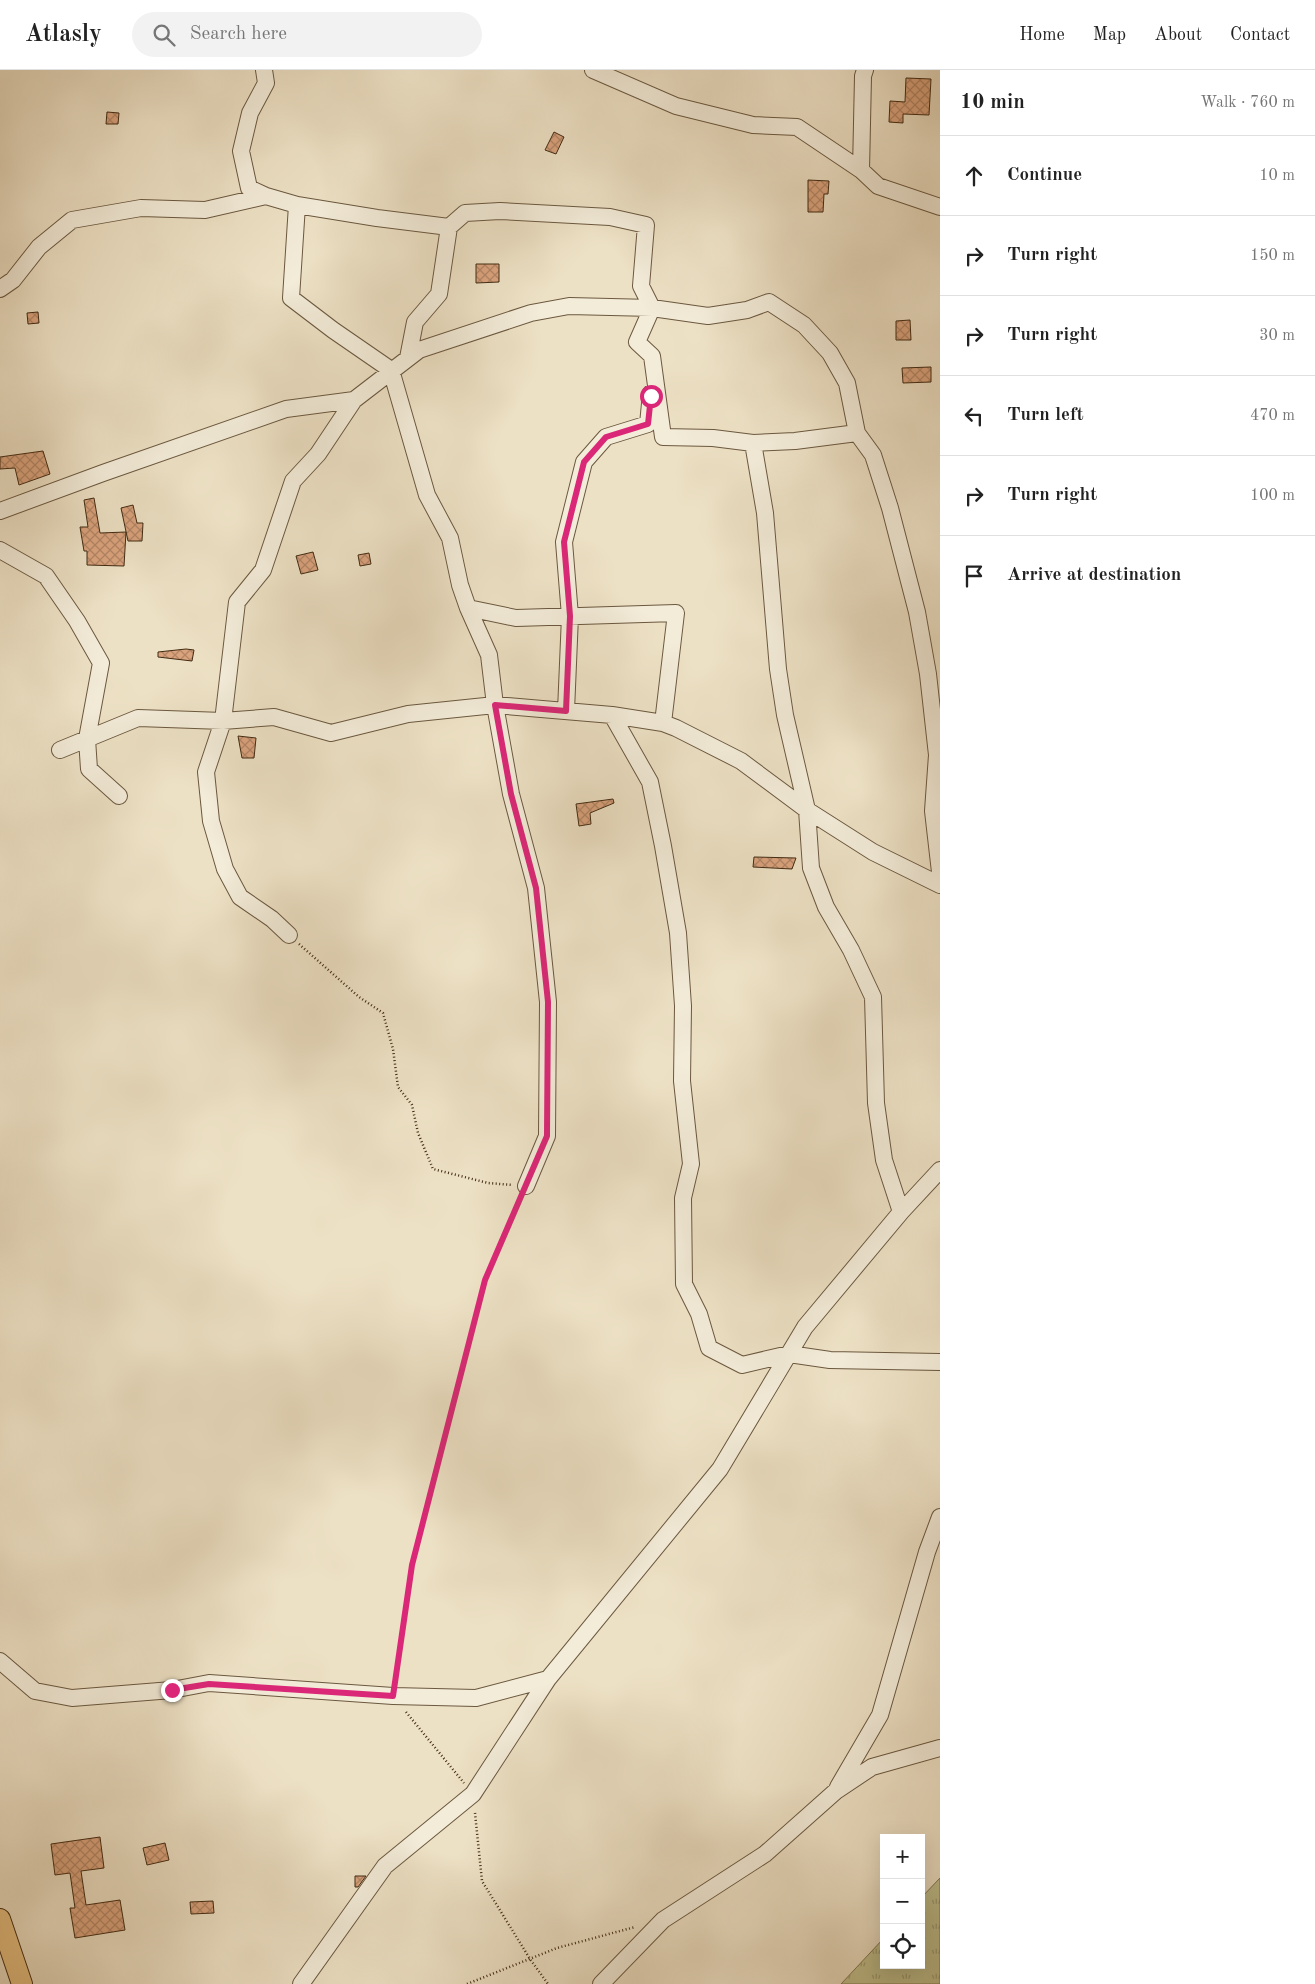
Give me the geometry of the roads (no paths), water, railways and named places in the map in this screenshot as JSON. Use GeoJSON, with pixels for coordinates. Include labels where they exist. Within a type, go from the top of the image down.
{"type":"FeatureCollection","features":[{"type":"Feature","properties":{"kind":"main road"},"geometry":{"type":"LineString","coordinates":[[0,1919],[22,1984]]}},
{"type":"Feature","properties":{"kind":"street"},"geometry":{"type":"LineString","coordinates":[[264,70],[266,83],[250,113],[241,151],[249,188],[266,196],[297,205],[376,218],[449,227]]}},
{"type":"Feature","properties":{"kind":"street"},"geometry":{"type":"LineString","coordinates":[[593,70],[676,106],[753,126],[797,127],[861,170],[878,186],[940,208]]}},
{"type":"Feature","properties":{"kind":"street"},"geometry":{"type":"LineString","coordinates":[[861,170],[865,70]]}},
{"type":"Feature","properties":{"kind":"street"},"geometry":{"type":"LineString","coordinates":[[0,289],[13,280],[39,247],[72,220],[141,208],[205,210],[266,196]]}},
{"type":"Feature","properties":{"kind":"street"},"geometry":{"type":"LineString","coordinates":[[297,205],[291,298],[391,370],[427,495],[450,538],[460,585],[489,655],[495,705],[511,794],[536,888],[548,1002],[547,1136],[526,1186]]}},
{"type":"Feature","properties":{"kind":"street"},"geometry":{"type":"LineString","coordinates":[[408,358],[415,322],[439,294],[449,227],[465,213],[500,211],[610,217],[646,225],[642,286],[652,308],[637,342],[652,356],[663,437],[713,438],[753,443],[795,441],[857,433]]}},
{"type":"Feature","properties":{"kind":"street"},"geometry":{"type":"LineString","coordinates":[[289,935],[272,919],[240,897],[225,869],[211,821],[206,772],[223,721],[237,602],[263,570],[292,481],[318,454],[354,400],[419,350],[531,313],[569,306],[652,308],[708,316],[747,310],[769,302],[804,325],[830,353],[847,384],[857,433],[874,456],[890,508],[917,612],[928,674],[936,755],[933,811],[940,872]]}},
{"type":"Feature","properties":{"kind":"street"},"geometry":{"type":"LineString","coordinates":[[566,711],[570,616],[564,542],[584,462],[606,437],[648,424],[652,356]]}},
{"type":"Feature","properties":{"kind":"street"},"geometry":{"type":"LineString","coordinates":[[0,511],[103,473],[286,410],[354,400]]}},
{"type":"Feature","properties":{"kind":"street"},"geometry":{"type":"LineString","coordinates":[[753,443],[765,513],[778,669],[785,715],[807,810],[811,868],[826,907],[851,950],[873,997],[876,1103],[882,1151],[901,1212]]}},
{"type":"Feature","properties":{"kind":"street"},"geometry":{"type":"LineString","coordinates":[[0,550],[46,576],[77,621],[101,663],[87,739],[89,769],[119,796]]}},
{"type":"Feature","properties":{"kind":"street"},"geometry":{"type":"LineString","coordinates":[[468,608],[516,618],[676,613],[663,723]]}},
{"type":"Feature","properties":{"kind":"street"},"geometry":{"type":"LineString","coordinates":[[60,750],[138,718],[223,721],[274,717],[331,733],[408,714],[495,705],[612,715],[663,723],[741,761],[807,810],[874,852],[940,885]]}},
{"type":"Feature","properties":{"kind":"street"},"geometry":{"type":"LineString","coordinates":[[612,715],[650,782],[678,933],[683,1006],[682,1081],[691,1164],[684,1198],[684,1284],[699,1314],[709,1348],[742,1364],[789,1354],[830,1360],[940,1362]]}},
{"type":"Feature","properties":{"kind":"street"},"geometry":{"type":"LineString","coordinates":[[302,1984],[385,1866],[473,1794],[548,1679],[720,1469],[805,1328],[901,1212],[940,1170]]}},
{"type":"Feature","properties":{"kind":"street"},"geometry":{"type":"LineString","coordinates":[[836,1791],[880,1715],[927,1552],[940,1517]]}},
{"type":"Feature","properties":{"kind":"street"},"geometry":{"type":"LineString","coordinates":[[0,1661],[35,1691],[72,1698],[172,1690],[209,1684],[393,1696],[476,1698],[548,1679]]}},
{"type":"Feature","properties":{"kind":"street"},"geometry":{"type":"LineString","coordinates":[[601,1984],[663,1920],[765,1854],[836,1791],[872,1768],[940,1748]]}}]}
